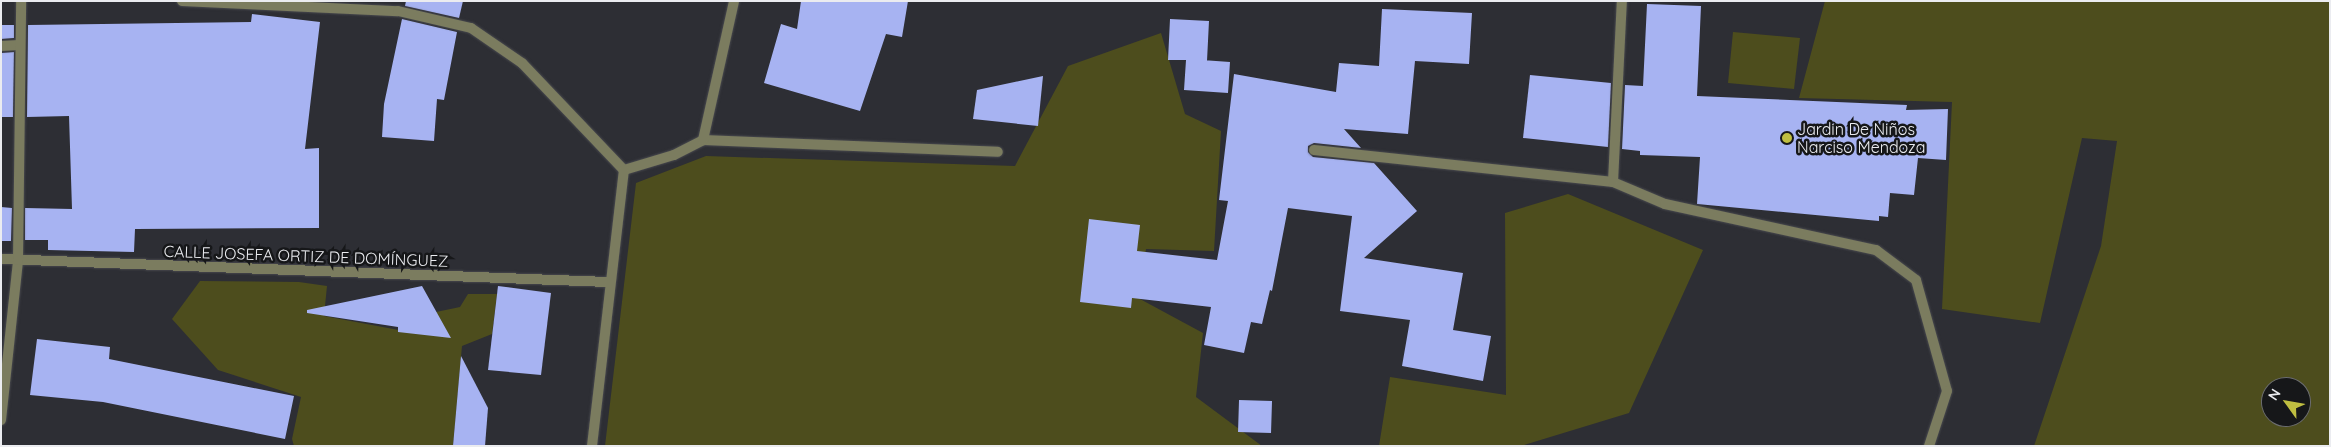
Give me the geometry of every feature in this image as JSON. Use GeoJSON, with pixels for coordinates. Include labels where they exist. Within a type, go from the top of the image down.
{"type":"FeatureCollection","features":[{"type":"Feature","properties":{"kind":"street"},"geometry":{"type":"LineString","coordinates":[[1,420],[18,260],[21,1]]}},
{"type":"Feature","properties":{"kind":"street"},"geometry":{"type":"LineString","coordinates":[[182,1],[398,6],[471,28],[522,64],[624,170]]}},
{"type":"Feature","properties":{"kind":"street"},"geometry":{"type":"LineString","coordinates":[[703,140],[734,1]]}},
{"type":"Feature","properties":{"kind":"street"},"geometry":{"type":"LineString","coordinates":[[1614,182],[1622,1]]}},
{"type":"Feature","properties":{"kind":"street"},"geometry":{"type":"LineString","coordinates":[[1,46],[19,45]]}},
{"type":"Feature","properties":{"kind":"street"},"geometry":{"type":"LineString","coordinates":[[624,170],[674,155],[703,140],[998,152]]}},
{"type":"Feature","properties":{"kind":"street"},"geometry":{"type":"LineString","coordinates":[[1314,150],[1614,182],[1665,204],[1876,250],[1916,280],[1947,392],[1929,446]]}},
{"type":"Feature","properties":{"kind":"street"},"geometry":{"type":"LineString","coordinates":[[592,446],[609,282],[624,170]]}},
{"type":"Feature","properties":{"kind":"street","name":"CALLE JOSEFA ORTIZ DE DOMÍNGUEZ"},"geometry":{"type":"LineString","coordinates":[[1,259],[609,282]]}},
{"type":"Feature","properties":{"kind":"shaded area"},"geometry":{"type":"Polygon","coordinates":[[[1825,1],[2330,1],[2330,446],[2034,446],[2101,246],[2117,141],[2082,138],[2040,323],[1942,309],[1952,102],[1799,98],[1825,1]]]}},
{"type":"Feature","properties":{"kind":"shaded area"},"geometry":{"type":"Polygon","coordinates":[[[1733,32],[1800,38],[1794,89],[1728,83],[1733,32]]]}},
{"type":"Feature","properties":{"kind":"shaded area"},"geometry":{"type":"Polygon","coordinates":[[[1161,33],[1185,114],[1221,131],[1214,251],[1146,249],[1140,299],[1203,333],[1196,397],[1262,446],[605,446],[636,183],[706,156],[1015,166],[1068,66],[1161,33]]]}},
{"type":"Feature","properties":{"kind":"shaded area"},"geometry":{"type":"Polygon","coordinates":[[[1568,194],[1703,250],[1629,413],[1521,446],[1379,446],[1390,377],[1506,395],[1505,213],[1568,194]]]}},
{"type":"Feature","properties":{"kind":"shaded area"},"geometry":{"type":"Polygon","coordinates":[[[200,281],[299,282],[327,286],[324,316],[420,334],[436,312],[460,307],[468,294],[497,294],[492,334],[462,346],[453,446],[294,446],[292,439],[301,397],[218,370],[172,319],[200,281]]]}},
{"type":"Feature","properties":{"kind":"building"},"geometry":{"type":"Polygon","coordinates":[[[406,1],[463,1],[459,18],[405,6],[406,1]]]}},
{"type":"Feature","properties":{"kind":"building"},"geometry":{"type":"Polygon","coordinates":[[[801,1],[908,1],[902,37],[886,34],[860,111],[764,83],[781,24],[797,29],[801,1]]]}},
{"type":"Feature","properties":{"kind":"building","name":"Jardin De Niños Narciso Mendoza"},"geometry":{"type":"Polygon","coordinates":[[[1647,4],[1701,6],[1697,96],[1907,105],[1906,110],[1948,109],[1946,160],[1918,158],[1914,195],[1890,193],[1888,217],[1879,216],[1879,221],[1697,204],[1700,157],[1640,155],[1640,151],[1622,149],[1625,85],[1643,86],[1647,4]]]}},
{"type":"Feature","properties":{"kind":"building"},"geometry":{"type":"Polygon","coordinates":[[[1382,9],[1472,13],[1469,64],[1415,61],[1408,134],[1344,129],[1361,148],[1314,143],[1308,146],[1308,152],[1313,157],[1374,163],[1417,211],[1364,258],[1463,273],[1453,330],[1491,336],[1483,381],[1402,366],[1410,320],[1340,311],[1352,216],[1288,208],[1272,291],[1270,290],[1262,324],[1251,322],[1244,353],[1204,345],[1211,307],[1132,298],[1131,308],[1080,302],[1089,219],[1140,225],[1137,251],[1217,260],[1228,201],[1219,200],[1234,74],[1336,92],[1339,63],[1379,66],[1382,9]]]}},
{"type":"Feature","properties":{"kind":"building"},"geometry":{"type":"Polygon","coordinates":[[[252,14],[320,22],[305,149],[319,148],[319,228],[135,229],[134,252],[48,250],[48,240],[25,240],[25,208],[72,209],[69,116],[27,117],[28,25],[251,22],[252,14]]]}},
{"type":"Feature","properties":{"kind":"building"},"geometry":{"type":"Polygon","coordinates":[[[402,19],[457,32],[444,100],[437,99],[434,141],[382,137],[384,104],[402,19]]]}},
{"type":"Feature","properties":{"kind":"building"},"geometry":{"type":"Polygon","coordinates":[[[1170,19],[1209,21],[1207,60],[1230,62],[1228,93],[1184,90],[1186,60],[1168,60],[1170,19]]]}},
{"type":"Feature","properties":{"kind":"building"},"geometry":{"type":"Polygon","coordinates":[[[1,25],[14,25],[14,38],[1,39],[1,25]]]}},
{"type":"Feature","properties":{"kind":"building"},"geometry":{"type":"Polygon","coordinates":[[[14,52],[13,117],[1,117],[1,53],[14,52]]]}},
{"type":"Feature","properties":{"kind":"building"},"geometry":{"type":"Polygon","coordinates":[[[1530,75],[1611,83],[1608,147],[1523,138],[1530,75]]]}},
{"type":"Feature","properties":{"kind":"building"},"geometry":{"type":"Polygon","coordinates":[[[1043,76],[1038,126],[973,119],[977,90],[1043,76]]]}},
{"type":"Feature","properties":{"kind":"building"},"geometry":{"type":"Polygon","coordinates":[[[1,207],[12,208],[11,241],[1,241],[1,207]]]}},
{"type":"Feature","properties":{"kind":"building"},"geometry":{"type":"Polygon","coordinates":[[[422,286],[451,338],[398,332],[398,327],[307,313],[307,310],[422,286]]]}},
{"type":"Feature","properties":{"kind":"building"},"geometry":{"type":"Polygon","coordinates":[[[498,286],[551,293],[541,375],[488,370],[498,286]]]}},
{"type":"Feature","properties":{"kind":"building"},"geometry":{"type":"Polygon","coordinates":[[[37,339],[110,347],[109,359],[294,396],[285,439],[103,402],[30,395],[37,339]]]}},
{"type":"Feature","properties":{"kind":"building"},"geometry":{"type":"Polygon","coordinates":[[[461,356],[488,408],[485,446],[453,446],[461,356]]]}},
{"type":"Feature","properties":{"kind":"building"},"geometry":{"type":"Polygon","coordinates":[[[1239,400],[1272,401],[1271,433],[1238,432],[1239,400]]]}},
{"type":"Feature","properties":{"kind":"place","name":"Jardin De Niños Narciso Mendoza"},"geometry":{"type":"Point","coordinates":[1787,138]}}]}
